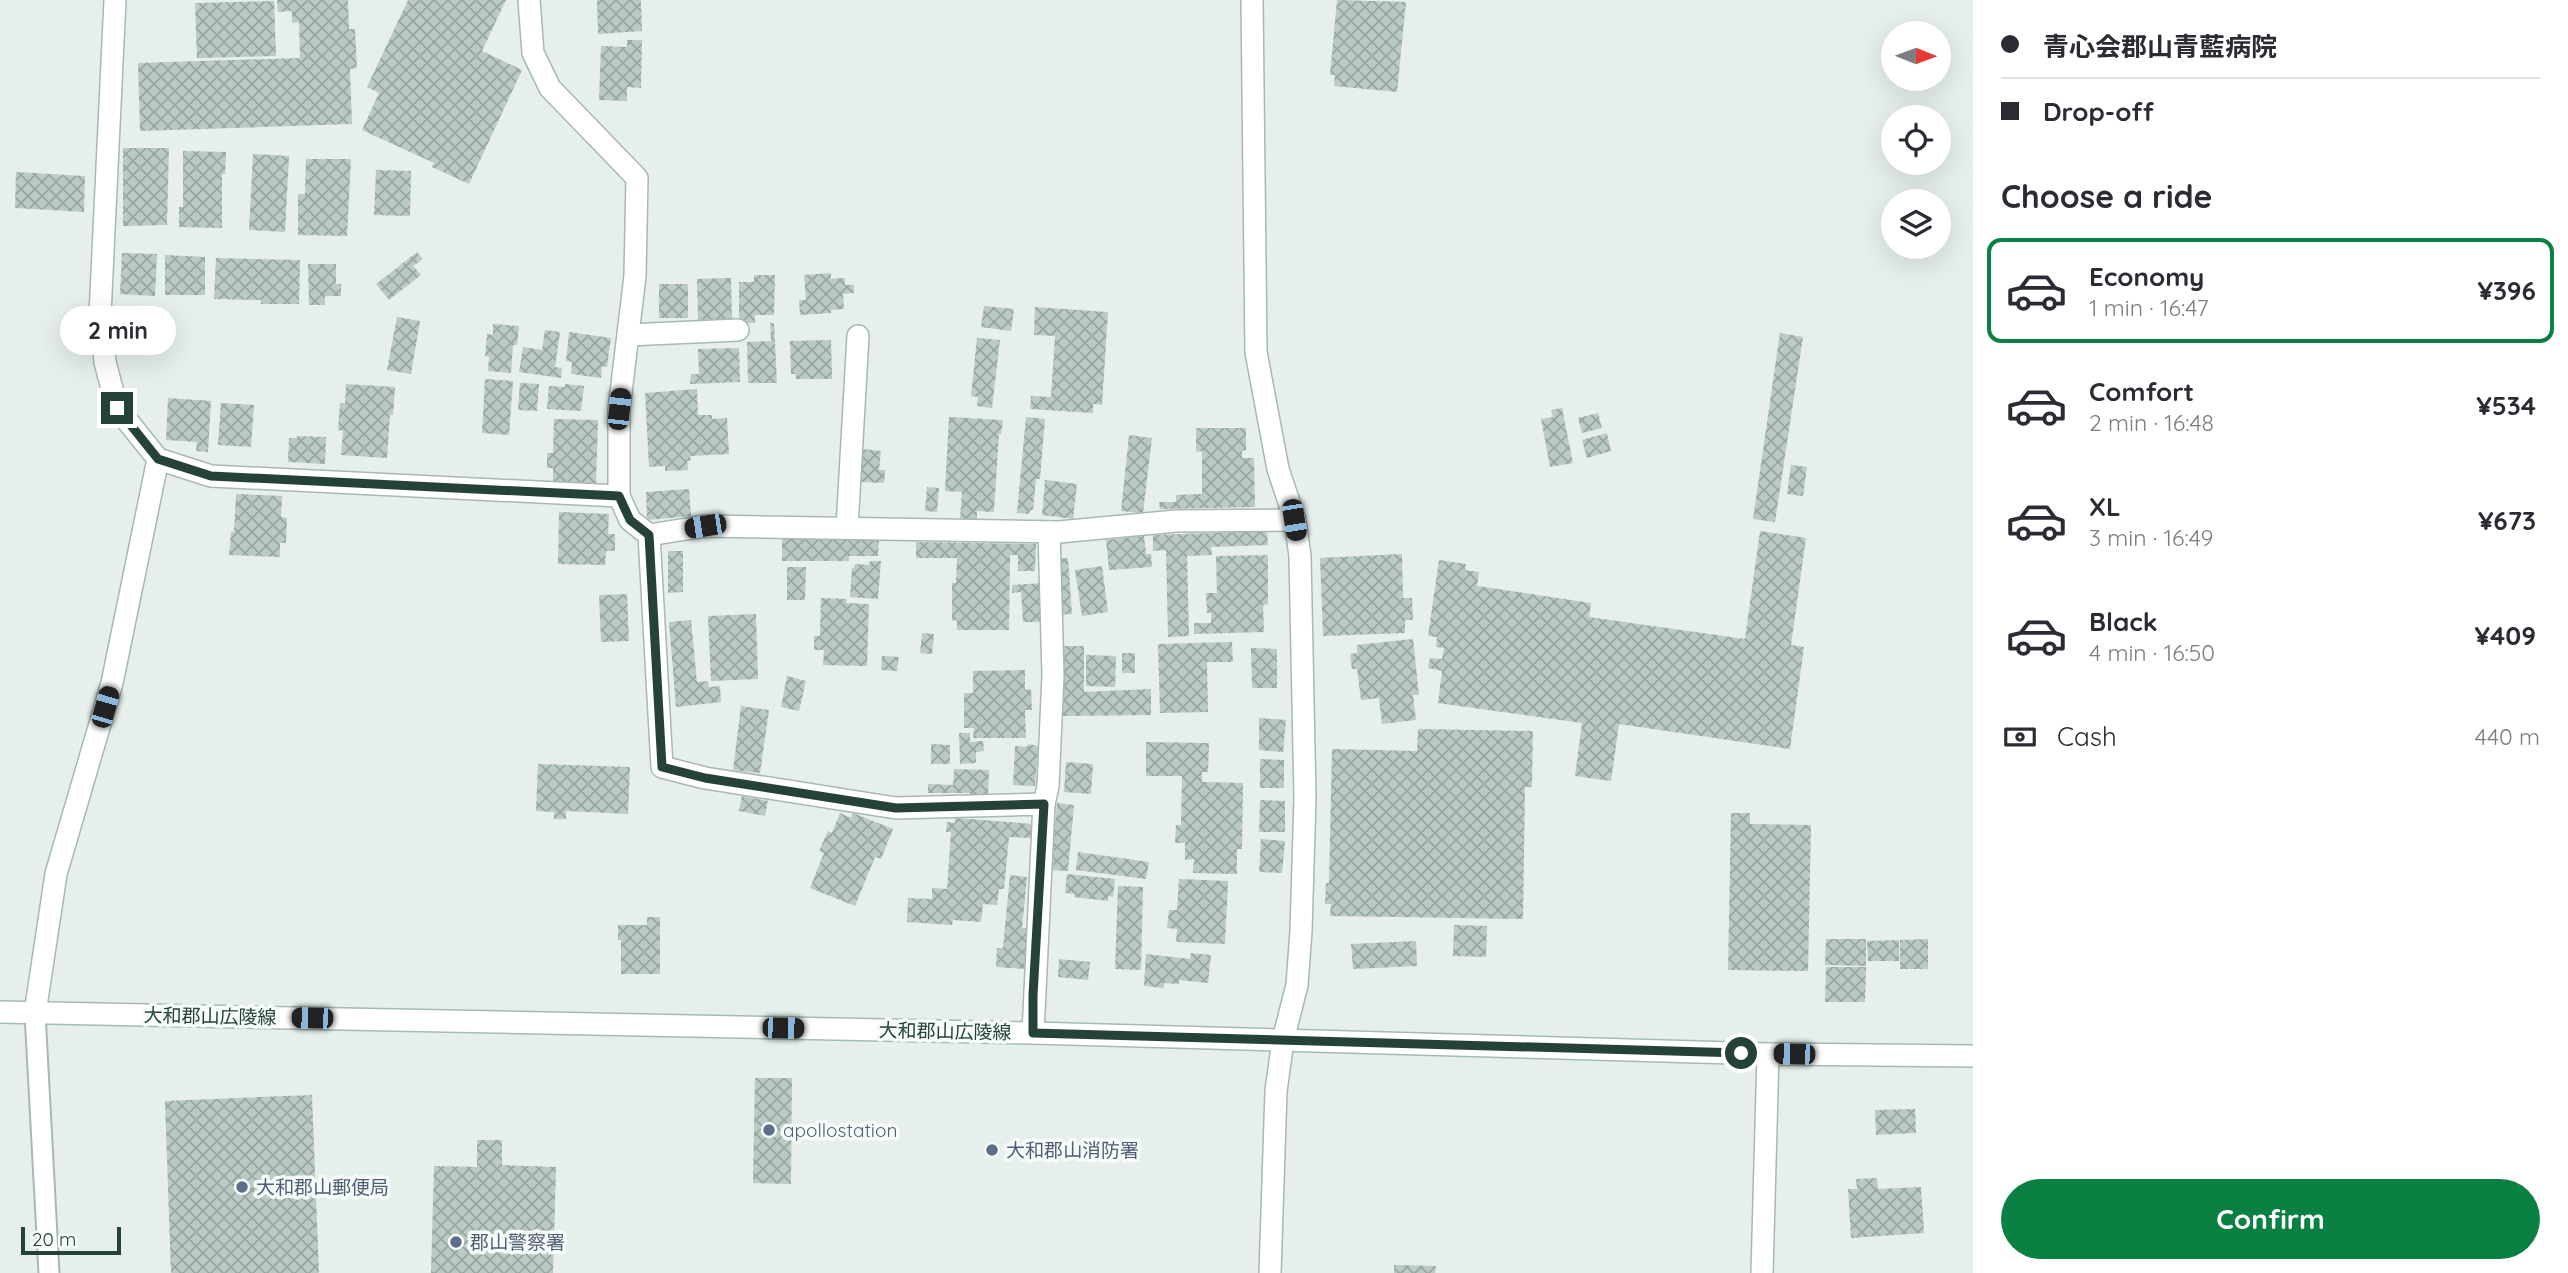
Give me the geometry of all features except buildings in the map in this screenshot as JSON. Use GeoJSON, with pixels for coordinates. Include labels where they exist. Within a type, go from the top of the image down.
{"type":"FeatureCollection","features":[{"type":"Feature","properties":{"kind":"street"},"geometry":{"type":"LineString","coordinates":[[115,0],[100,315],[105,362],[117,408],[158,459],[211,476],[619,496]]}},
{"type":"Feature","properties":{"kind":"street"},"geometry":{"type":"LineString","coordinates":[[529,0],[533,53],[550,88],[637,178],[635,276],[619,409],[619,496],[630,520],[649,535],[705,526],[1049,532],[1176,521],[1294,520]]}},
{"type":"Feature","properties":{"kind":"street"},"geometry":{"type":"LineString","coordinates":[[1252,0],[1256,352],[1278,468],[1294,520],[1300,556],[1304,798],[1297,985],[1283,1040],[1274,1118],[1270,1273]]}},
{"type":"Feature","properties":{"kind":"street"},"geometry":{"type":"LineString","coordinates":[[628,335],[738,330]]}},
{"type":"Feature","properties":{"kind":"street"},"geometry":{"type":"LineString","coordinates":[[846,528],[858,336]]}},
{"type":"Feature","properties":{"kind":"street"},"geometry":{"type":"LineString","coordinates":[[34,1013],[56,874],[112,683],[158,459]]}},
{"type":"Feature","properties":{"kind":"street"},"geometry":{"type":"LineString","coordinates":[[1033,1033],[1052,675],[1049,532]]}},
{"type":"Feature","properties":{"kind":"street"},"geometry":{"type":"LineString","coordinates":[[649,535],[662,767],[705,778],[896,808],[1044,804]]}},
{"type":"Feature","properties":{"kind":"street","name":"大和郡山広陵線"},"geometry":{"type":"LineString","coordinates":[[0,1012],[1033,1033],[1768,1054],[1973,1056]]}},
{"type":"Feature","properties":{"kind":"street"},"geometry":{"type":"LineString","coordinates":[[1762,1273],[1768,1054]]}},
{"type":"Feature","properties":{"kind":"lane"},"geometry":{"type":"LineString","coordinates":[[34,1013],[49,1273]]}},
{"type":"Feature","properties":{"kind":"place","name":"apollostation"},"geometry":{"type":"Point","coordinates":[769,1130]}},
{"type":"Feature","properties":{"kind":"place","name":"大和郡山消防署"},"geometry":{"type":"Point","coordinates":[992,1150]}},
{"type":"Feature","properties":{"kind":"place","name":"大和郡山郵便局"},"geometry":{"type":"Point","coordinates":[242,1187]}},
{"type":"Feature","properties":{"kind":"place","name":"郡山警察署"},"geometry":{"type":"Point","coordinates":[456,1242]}},
{"type":"Feature","properties":{"kind":"route"},"geometry":{"type":"LineString","coordinates":[[117,408],[158,459],[211,476],[619,496],[630,520],[649,535],[662,767],[705,778],[896,808],[1044,804],[1033,1033],[1741,1053]]}}]}
